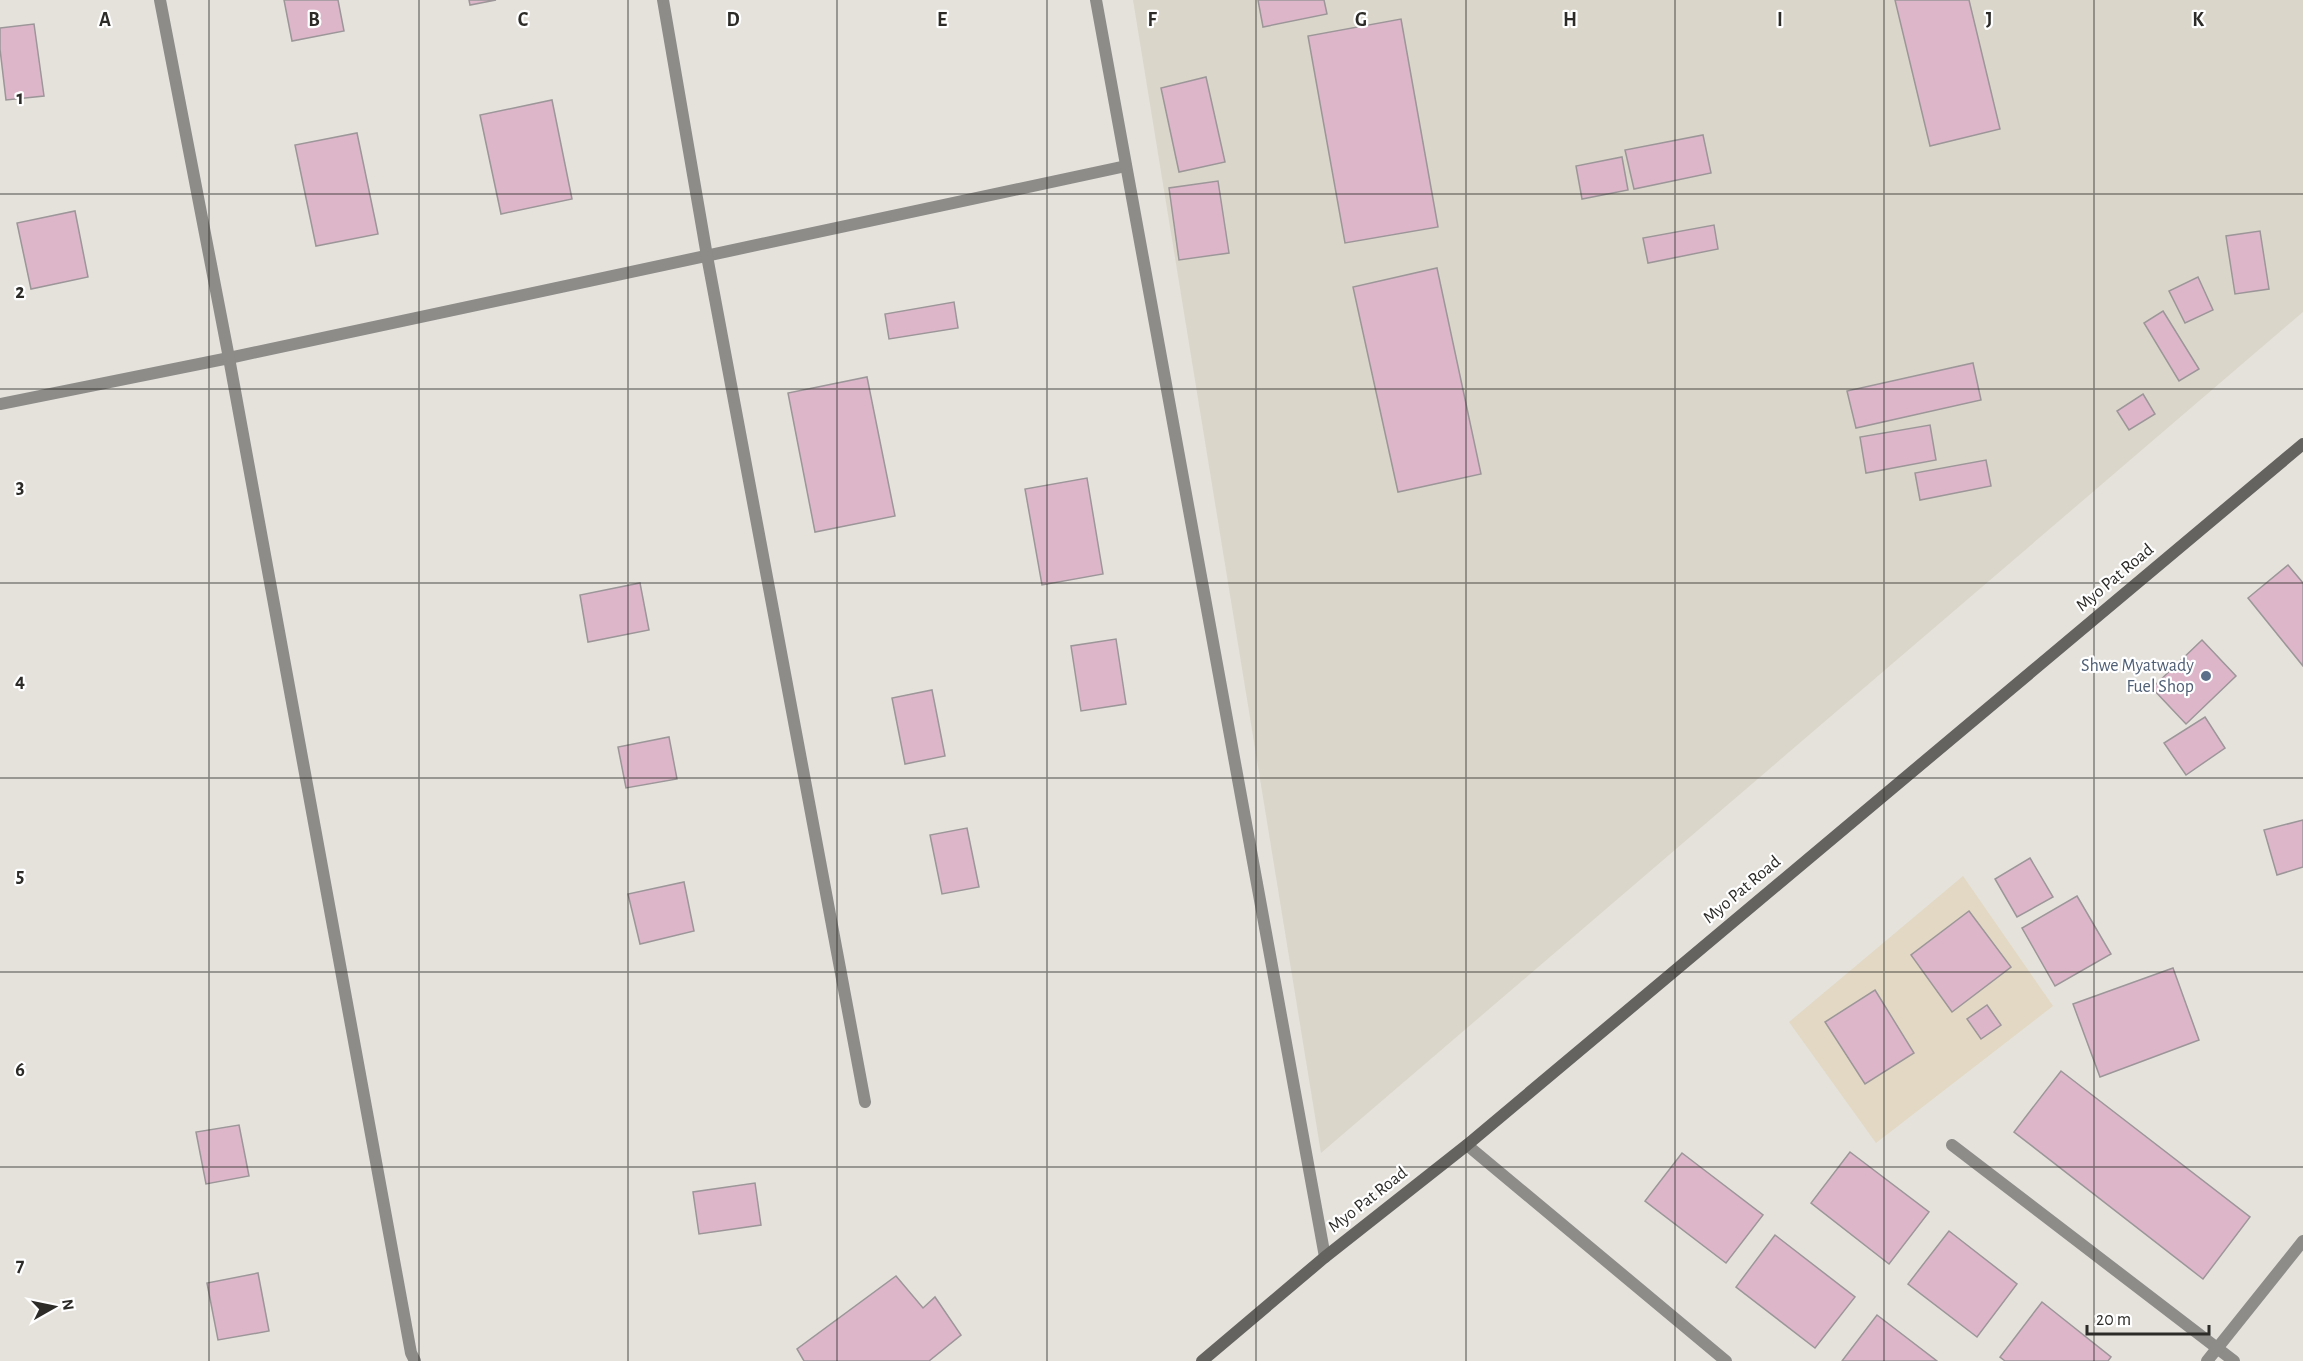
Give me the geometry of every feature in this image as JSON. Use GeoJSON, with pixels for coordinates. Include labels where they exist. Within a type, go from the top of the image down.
{"type":"FeatureCollection","features":[{"type":"Feature","properties":{"kind":"main road","name":"Myo Pat Road"},"geometry":{"type":"LineString","coordinates":[[1210,1358],[1325,1257],[1467,1144],[2303,444]]}},
{"type":"Feature","properties":{"kind":"street"},"geometry":{"type":"LineString","coordinates":[[160,0],[229,358],[411,1353],[415,1361]]}},
{"type":"Feature","properties":{"kind":"street"},"geometry":{"type":"LineString","coordinates":[[663,0],[707,255],[865,1102]]}},
{"type":"Feature","properties":{"kind":"street"},"geometry":{"type":"LineString","coordinates":[[1096,0],[1325,1257]]}},
{"type":"Feature","properties":{"kind":"street"},"geometry":{"type":"LineString","coordinates":[[0,404],[229,358],[1126,166]]}},
{"type":"Feature","properties":{"kind":"street"},"geometry":{"type":"LineString","coordinates":[[1467,1144],[1726,1361]]}},
{"type":"Feature","properties":{"kind":"street"},"geometry":{"type":"LineString","coordinates":[[1952,1145],[2234,1361]]}},
{"type":"Feature","properties":{"kind":"street"},"geometry":{"type":"LineString","coordinates":[[2207,1361],[2303,1241]]}},
{"type":"Feature","properties":{"kind":"shaded area"},"geometry":{"type":"Polygon","coordinates":[[[1133,0],[2303,0],[2303,312],[1321,1153],[1133,0]]]}},
{"type":"Feature","properties":{"kind":"shaded area"},"geometry":{"type":"Polygon","coordinates":[[[1963,876],[2053,1006],[1876,1143],[1789,1022],[1963,876]]]}},
{"type":"Feature","properties":{"kind":"building"},"geometry":{"type":"Polygon","coordinates":[[[284,0],[338,0],[344,31],[292,41],[284,0]]]}},
{"type":"Feature","properties":{"kind":"building"},"geometry":{"type":"Polygon","coordinates":[[[469,0],[496,0],[470,5],[469,0]]]}},
{"type":"Feature","properties":{"kind":"building"},"geometry":{"type":"Polygon","coordinates":[[[1258,0],[1324,0],[1327,14],[1263,27],[1258,0]]]}},
{"type":"Feature","properties":{"kind":"building"},"geometry":{"type":"Polygon","coordinates":[[[1895,0],[1969,0],[2000,129],[1930,146],[1895,0]]]}},
{"type":"Feature","properties":{"kind":"building"},"geometry":{"type":"Polygon","coordinates":[[[1401,19],[1438,227],[1345,243],[1308,36],[1401,19]]]}},
{"type":"Feature","properties":{"kind":"building"},"geometry":{"type":"Polygon","coordinates":[[[34,24],[44,96],[6,100],[0,28],[34,24]]]}},
{"type":"Feature","properties":{"kind":"building"},"geometry":{"type":"Polygon","coordinates":[[[1206,77],[1225,162],[1179,172],[1161,88],[1206,77]]]}},
{"type":"Feature","properties":{"kind":"building"},"geometry":{"type":"Polygon","coordinates":[[[552,100],[572,199],[501,214],[480,115],[552,100]]]}},
{"type":"Feature","properties":{"kind":"building"},"geometry":{"type":"Polygon","coordinates":[[[357,133],[378,234],[316,246],[295,145],[357,133]]]}},
{"type":"Feature","properties":{"kind":"building"},"geometry":{"type":"Polygon","coordinates":[[[1703,135],[1711,173],[1634,189],[1625,150],[1703,135]]]}},
{"type":"Feature","properties":{"kind":"building"},"geometry":{"type":"Polygon","coordinates":[[[1622,157],[1628,190],[1582,199],[1576,166],[1622,157]]]}},
{"type":"Feature","properties":{"kind":"building"},"geometry":{"type":"Polygon","coordinates":[[[1218,181],[1229,253],[1179,260],[1169,188],[1218,181]]]}},
{"type":"Feature","properties":{"kind":"building"},"geometry":{"type":"Polygon","coordinates":[[[75,211],[88,277],[31,289],[17,223],[75,211]]]}},
{"type":"Feature","properties":{"kind":"building"},"geometry":{"type":"Polygon","coordinates":[[[1714,225],[1718,249],[1648,263],[1643,238],[1714,225]]]}},
{"type":"Feature","properties":{"kind":"building"},"geometry":{"type":"Polygon","coordinates":[[[2260,231],[2269,289],[2235,294],[2226,236],[2260,231]]]}},
{"type":"Feature","properties":{"kind":"building"},"geometry":{"type":"Polygon","coordinates":[[[1437,268],[1481,474],[1398,492],[1353,287],[1437,268]]]}},
{"type":"Feature","properties":{"kind":"building"},"geometry":{"type":"Polygon","coordinates":[[[2198,277],[2213,310],[2185,323],[2169,291],[2198,277]]]}},
{"type":"Feature","properties":{"kind":"building"},"geometry":{"type":"Polygon","coordinates":[[[954,302],[958,328],[889,339],[885,314],[954,302]]]}},
{"type":"Feature","properties":{"kind":"building"},"geometry":{"type":"Polygon","coordinates":[[[2163,311],[2199,369],[2179,381],[2144,323],[2163,311]]]}},
{"type":"Feature","properties":{"kind":"building"},"geometry":{"type":"Polygon","coordinates":[[[1973,363],[1981,400],[1856,428],[1847,391],[1973,363]]]}},
{"type":"Feature","properties":{"kind":"building"},"geometry":{"type":"Polygon","coordinates":[[[867,377],[895,516],[815,532],[788,393],[867,377]]]}},
{"type":"Feature","properties":{"kind":"building"},"geometry":{"type":"Polygon","coordinates":[[[2143,394],[2155,414],[2129,430],[2117,411],[2143,394]]]}},
{"type":"Feature","properties":{"kind":"building"},"geometry":{"type":"Polygon","coordinates":[[[1930,425],[1936,460],[1866,473],[1860,437],[1930,425]]]}},
{"type":"Feature","properties":{"kind":"building"},"geometry":{"type":"Polygon","coordinates":[[[1986,460],[1991,486],[1920,500],[1915,473],[1986,460]]]}},
{"type":"Feature","properties":{"kind":"building"},"geometry":{"type":"Polygon","coordinates":[[[1087,478],[1103,574],[1042,585],[1025,489],[1087,478]]]}},
{"type":"Feature","properties":{"kind":"building"},"geometry":{"type":"Polygon","coordinates":[[[2288,565],[2303,583],[2303,666],[2248,598],[2288,565]]]}},
{"type":"Feature","properties":{"kind":"building"},"geometry":{"type":"Polygon","coordinates":[[[640,583],[649,630],[588,642],[580,595],[640,583]]]}},
{"type":"Feature","properties":{"kind":"building"},"geometry":{"type":"Polygon","coordinates":[[[1116,639],[1126,704],[1081,711],[1071,646],[1116,639]]]}},
{"type":"Feature","properties":{"kind":"building"},"geometry":{"type":"Polygon","coordinates":[[[2202,640],[2236,676],[2186,724],[2152,688],[2202,640]]]}},
{"type":"Feature","properties":{"kind":"building"},"geometry":{"type":"Polygon","coordinates":[[[932,690],[945,756],[905,764],[892,698],[932,690]]]}},
{"type":"Feature","properties":{"kind":"building"},"geometry":{"type":"Polygon","coordinates":[[[2205,717],[2225,748],[2186,775],[2164,743],[2205,717]]]}},
{"type":"Feature","properties":{"kind":"building"},"geometry":{"type":"Polygon","coordinates":[[[669,737],[677,779],[626,788],[618,747],[669,737]]]}},
{"type":"Feature","properties":{"kind":"building"},"geometry":{"type":"Polygon","coordinates":[[[2303,820],[2303,867],[2277,875],[2264,830],[2303,820]]]}},
{"type":"Feature","properties":{"kind":"building"},"geometry":{"type":"Polygon","coordinates":[[[967,828],[979,887],[942,894],[930,835],[967,828]]]}},
{"type":"Feature","properties":{"kind":"building"},"geometry":{"type":"Polygon","coordinates":[[[2030,858],[2053,897],[2017,917],[1995,879],[2030,858]]]}},
{"type":"Feature","properties":{"kind":"building"},"geometry":{"type":"Polygon","coordinates":[[[684,882],[694,931],[640,944],[628,894],[684,882]]]}},
{"type":"Feature","properties":{"kind":"building"},"geometry":{"type":"Polygon","coordinates":[[[2077,896],[2111,954],[2055,986],[2022,928],[2077,896]]]}},
{"type":"Feature","properties":{"kind":"building"},"geometry":{"type":"Polygon","coordinates":[[[1969,911],[2011,967],[1952,1012],[1911,955],[1969,911]]]}},
{"type":"Feature","properties":{"kind":"building"},"geometry":{"type":"Polygon","coordinates":[[[2173,968],[2199,1040],[2100,1077],[2073,1004],[2173,968]]]}},
{"type":"Feature","properties":{"kind":"building"},"geometry":{"type":"Polygon","coordinates":[[[1875,990],[1914,1053],[1865,1084],[1825,1022],[1875,990]]]}},
{"type":"Feature","properties":{"kind":"building"},"geometry":{"type":"Polygon","coordinates":[[[1987,1005],[2001,1025],[1981,1039],[1967,1019],[1987,1005]]]}},
{"type":"Feature","properties":{"kind":"building"},"geometry":{"type":"Polygon","coordinates":[[[2061,1071],[2250,1217],[2203,1279],[2014,1132],[2061,1071]]]}},
{"type":"Feature","properties":{"kind":"building"},"geometry":{"type":"Polygon","coordinates":[[[239,1125],[249,1176],[206,1184],[196,1132],[239,1125]]]}},
{"type":"Feature","properties":{"kind":"building"},"geometry":{"type":"Polygon","coordinates":[[[1850,1152],[1929,1212],[1889,1264],[1811,1203],[1850,1152]]]}},
{"type":"Feature","properties":{"kind":"building"},"geometry":{"type":"Polygon","coordinates":[[[1682,1153],[1763,1215],[1726,1263],[1645,1201],[1682,1153]]]}},
{"type":"Feature","properties":{"kind":"building"},"geometry":{"type":"Polygon","coordinates":[[[755,1183],[761,1225],[699,1234],[693,1192],[755,1183]]]}},
{"type":"Feature","properties":{"kind":"building"},"geometry":{"type":"Polygon","coordinates":[[[1949,1231],[2017,1284],[1977,1337],[1908,1284],[1949,1231]]]}},
{"type":"Feature","properties":{"kind":"building"},"geometry":{"type":"Polygon","coordinates":[[[1775,1235],[1855,1297],[1815,1348],[1736,1287],[1775,1235]]]}},
{"type":"Feature","properties":{"kind":"building"},"geometry":{"type":"Polygon","coordinates":[[[258,1273],[269,1331],[218,1340],[207,1283],[258,1273]]]}},
{"type":"Feature","properties":{"kind":"building"},"geometry":{"type":"Polygon","coordinates":[[[896,1276],[923,1308],[935,1297],[961,1335],[929,1361],[804,1361],[797,1349],[896,1276]]]}},
{"type":"Feature","properties":{"kind":"building"},"geometry":{"type":"Polygon","coordinates":[[[2042,1302],[2111,1357],[2108,1361],[2005,1361],[2000,1357],[2042,1302]]]}},
{"type":"Feature","properties":{"kind":"building"},"geometry":{"type":"Polygon","coordinates":[[[1877,1315],[1937,1361],[1842,1361],[1877,1315]]]}},
{"type":"Feature","properties":{"kind":"place","name":"Shwe Myatwady Fuel Shop"},"geometry":{"type":"Point","coordinates":[2206,676]}}]}
